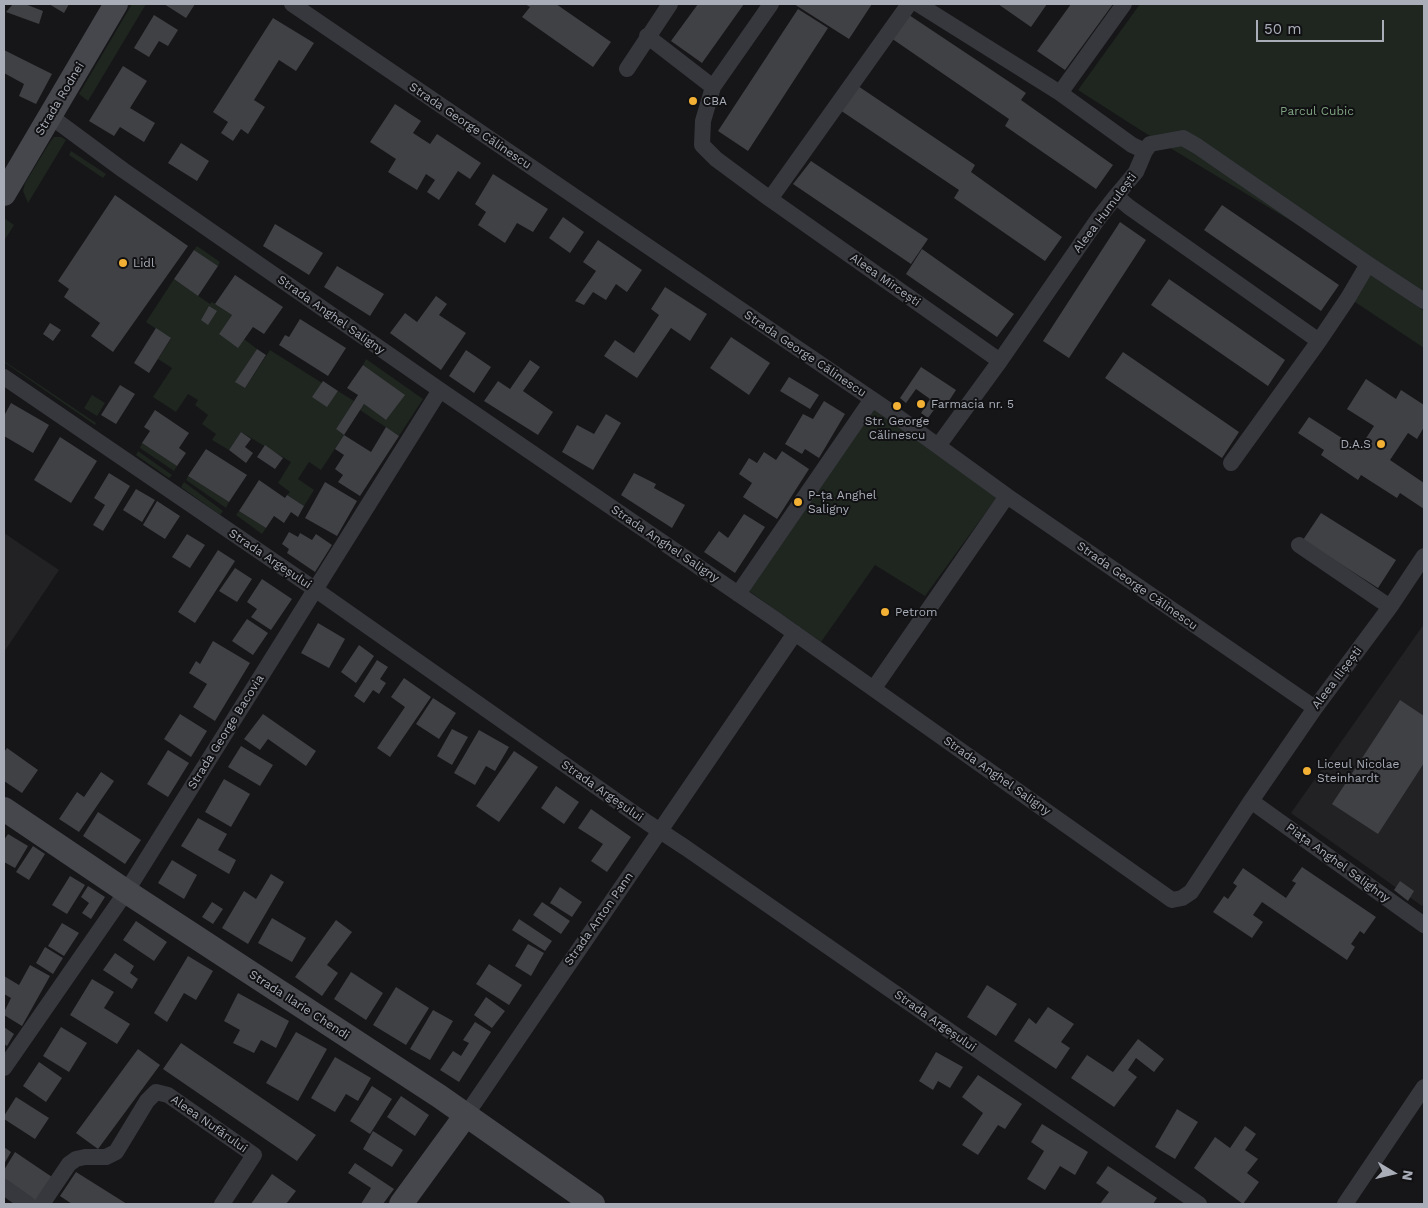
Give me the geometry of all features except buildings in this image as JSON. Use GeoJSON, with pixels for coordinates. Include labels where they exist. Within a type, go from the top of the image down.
{"type":"FeatureCollection","features":[{"type":"Feature","properties":{"kind":"street","name":"Strada Rodnei"},"geometry":{"type":"LineString","coordinates":[[4,194],[116,4]]}},
{"type":"Feature","properties":{"kind":"street","name":"Strada George Călinescu"},"geometry":{"type":"LineString","coordinates":[[292,4],[872,400],[1007,496],[1315,708]]}},
{"type":"Feature","properties":{"kind":"street"},"geometry":{"type":"LineString","coordinates":[[627,69],[670,4]]}},
{"type":"Feature","properties":{"kind":"street","name":"Aleea Mircești"},"geometry":{"type":"LineString","coordinates":[[771,4],[713,87],[703,121],[702,145],[716,159],[770,199],[1000,361]]}},
{"type":"Feature","properties":{"kind":"street"},"geometry":{"type":"LineString","coordinates":[[770,199],[909,4]]}},
{"type":"Feature","properties":{"kind":"street"},"geometry":{"type":"LineString","coordinates":[[918,4],[1060,93],[1132,144],[1145,151],[1150,144],[1183,138],[1197,146],[1424,301]]}},
{"type":"Feature","properties":{"kind":"street"},"geometry":{"type":"LineString","coordinates":[[1060,93],[1124,4]]}},
{"type":"Feature","properties":{"kind":"street"},"geometry":{"type":"LineString","coordinates":[[648,36],[713,87]]}},
{"type":"Feature","properties":{"kind":"street","name":"Strada Anghel Saligny"},"geometry":{"type":"LineString","coordinates":[[50,116],[123,170],[874,688],[1172,900],[1182,898],[1191,892],[1251,801]]}},
{"type":"Feature","properties":{"kind":"street","name":"Aleea Humulești"},"geometry":{"type":"LineString","coordinates":[[938,446],[1116,196],[1136,172],[1145,151]]}},
{"type":"Feature","properties":{"kind":"street"},"geometry":{"type":"LineString","coordinates":[[1116,196],[1319,341]]}},
{"type":"Feature","properties":{"kind":"street"},"geometry":{"type":"LineString","coordinates":[[1231,463],[1319,341],[1368,264]]}},
{"type":"Feature","properties":{"kind":"street","name":"Strada Argeșului"},"geometry":{"type":"LineString","coordinates":[[4,377],[316,590],[1199,1204]]}},
{"type":"Feature","properties":{"kind":"street","name":"Strada George Bacovia"},"geometry":{"type":"LineString","coordinates":[[4,1068],[126,892],[440,390]]}},
{"type":"Feature","properties":{"kind":"street"},"geometry":{"type":"LineString","coordinates":[[738,594],[872,400]]}},
{"type":"Feature","properties":{"kind":"street"},"geometry":{"type":"LineString","coordinates":[[874,688],[1007,496]]}},
{"type":"Feature","properties":{"kind":"street"},"geometry":{"type":"LineString","coordinates":[[1299,545],[1390,607]]}},
{"type":"Feature","properties":{"kind":"street","name":"Aleea Ilișești"},"geometry":{"type":"LineString","coordinates":[[1251,801],[1315,708],[1390,607],[1424,556]]}},
{"type":"Feature","properties":{"kind":"street","name":"Strada Anton Pann"},"geometry":{"type":"LineString","coordinates":[[401,1204],[466,1114],[795,633]]}},
{"type":"Feature","properties":{"kind":"street","name":"Piața Anghel Salighny"},"geometry":{"type":"LineString","coordinates":[[1251,801],[1424,925]]}},
{"type":"Feature","properties":{"kind":"street","name":"Strada Ilarie Chendi"},"geometry":{"type":"LineString","coordinates":[[4,809],[126,892],[466,1114],[593,1204]]}},
{"type":"Feature","properties":{"kind":"street"},"geometry":{"type":"LineString","coordinates":[[1346,1204],[1424,1087]]}},
{"type":"Feature","properties":{"kind":"street","name":"Aleea Nufărului"},"geometry":{"type":"LineString","coordinates":[[42,1204],[69,1164],[76,1159],[106,1157],[116,1152],[147,1101],[156,1092],[168,1095],[254,1155],[222,1204]]}},
{"type":"Feature","properties":{"kind":"street"},"geometry":{"type":"LineString","coordinates":[[4,1187],[28,1204]]}},
{"type":"Feature","properties":{"kind":"shaded area"},"geometry":{"type":"Polygon","coordinates":[[[4,533],[59,570],[4,652],[4,533]]]}},
{"type":"Feature","properties":{"kind":"shaded area"},"geometry":{"type":"Polygon","coordinates":[[[1424,624],[1424,903],[1422,906],[1291,813],[1424,624]]]}},
{"type":"Feature","properties":{"kind":"green space"},"geometry":{"type":"Polygon","coordinates":[[[132,4],[146,4],[88,101],[79,94],[132,4]]]}},
{"type":"Feature","properties":{"kind":"green space","name":"Parcul Cubic"},"geometry":{"type":"Polygon","coordinates":[[[1140,4],[1424,4],[1424,301],[1142,131],[1078,90],[1140,4]]]}},
{"type":"Feature","properties":{"kind":"green space"},"geometry":{"type":"Polygon","coordinates":[[[54,137],[61,137],[66,140],[28,203],[23,191],[25,183],[54,137]]]}},
{"type":"Feature","properties":{"kind":"green space"},"geometry":{"type":"Polygon","coordinates":[[[71,151],[106,174],[103,178],[69,155],[71,151]]]}},
{"type":"Feature","properties":{"kind":"green space"},"geometry":{"type":"Polygon","coordinates":[[[4,218],[14,225],[4,241],[4,218]]]}},
{"type":"Feature","properties":{"kind":"green space"},"geometry":{"type":"Polygon","coordinates":[[[197,246],[220,262],[218,266],[194,250],[197,246]]]}},
{"type":"Feature","properties":{"kind":"green space"},"geometry":{"type":"Polygon","coordinates":[[[1368,272],[1424,311],[1424,348],[1352,300],[1368,272]]]}},
{"type":"Feature","properties":{"kind":"green space"},"geometry":{"type":"Polygon","coordinates":[[[174,279],[210,304],[212,302],[232,315],[219,334],[244,339],[257,349],[236,382],[245,388],[270,350],[322,383],[313,397],[327,406],[338,391],[354,401],[336,429],[344,435],[321,470],[309,462],[298,479],[314,490],[304,506],[287,495],[290,492],[278,483],[291,462],[241,432],[229,450],[212,440],[216,434],[202,424],[208,415],[195,405],[198,400],[188,394],[176,412],[153,397],[172,368],[158,359],[171,339],[146,322],[174,279]]]}},
{"type":"Feature","properties":{"kind":"green space"},"geometry":{"type":"Polygon","coordinates":[[[366,359],[423,399],[399,436],[360,410],[364,404],[386,420],[404,395],[363,365],[366,359]]]}},
{"type":"Feature","properties":{"kind":"green space"},"geometry":{"type":"Polygon","coordinates":[[[4,362],[96,423],[95,425],[4,362]]]}},
{"type":"Feature","properties":{"kind":"green space"},"geometry":{"type":"Polygon","coordinates":[[[92,395],[105,403],[97,416],[84,408],[92,395]]]}},
{"type":"Feature","properties":{"kind":"green space"},"geometry":{"type":"Polygon","coordinates":[[[873,408],[997,497],[925,596],[875,565],[821,642],[746,589],[873,408]]]}},
{"type":"Feature","properties":{"kind":"green space"},"geometry":{"type":"Polygon","coordinates":[[[142,443],[177,466],[174,471],[140,448],[142,443]]]}},
{"type":"Feature","properties":{"kind":"green space"},"geometry":{"type":"Polygon","coordinates":[[[138,451],[172,475],[169,478],[136,455],[138,451]]]}},
{"type":"Feature","properties":{"kind":"green space"},"geometry":{"type":"Polygon","coordinates":[[[188,476],[229,502],[226,508],[186,480],[188,476]]]}},
{"type":"Feature","properties":{"kind":"green space"},"geometry":{"type":"Polygon","coordinates":[[[184,482],[223,511],[220,515],[181,487],[184,482]]]}},
{"type":"Feature","properties":{"kind":"green space"},"geometry":{"type":"Polygon","coordinates":[[[239,511],[266,528],[262,534],[236,515],[239,511]]]}},
{"type":"Feature","properties":{"kind":"place","name":"CBA"},"geometry":{"type":"Point","coordinates":[693,101]}},
{"type":"Feature","properties":{"kind":"place","name":"Lidl"},"geometry":{"type":"Point","coordinates":[123,263]}},
{"type":"Feature","properties":{"kind":"place","name":"Farmacia nr. 5"},"geometry":{"type":"Point","coordinates":[921,404]}},
{"type":"Feature","properties":{"kind":"place","name":"Str. George Călinescu"},"geometry":{"type":"Point","coordinates":[897,406]}},
{"type":"Feature","properties":{"kind":"place","name":"D.A.S"},"geometry":{"type":"Point","coordinates":[1381,444]}},
{"type":"Feature","properties":{"kind":"place","name":"P-ța Anghel Saligny"},"geometry":{"type":"Point","coordinates":[798,502]}},
{"type":"Feature","properties":{"kind":"place","name":"Petrom"},"geometry":{"type":"Point","coordinates":[885,612]}},
{"type":"Feature","properties":{"kind":"place","name":"Liceul Nicolae Steinhardt"},"geometry":{"type":"Point","coordinates":[1307,771]}}]}
